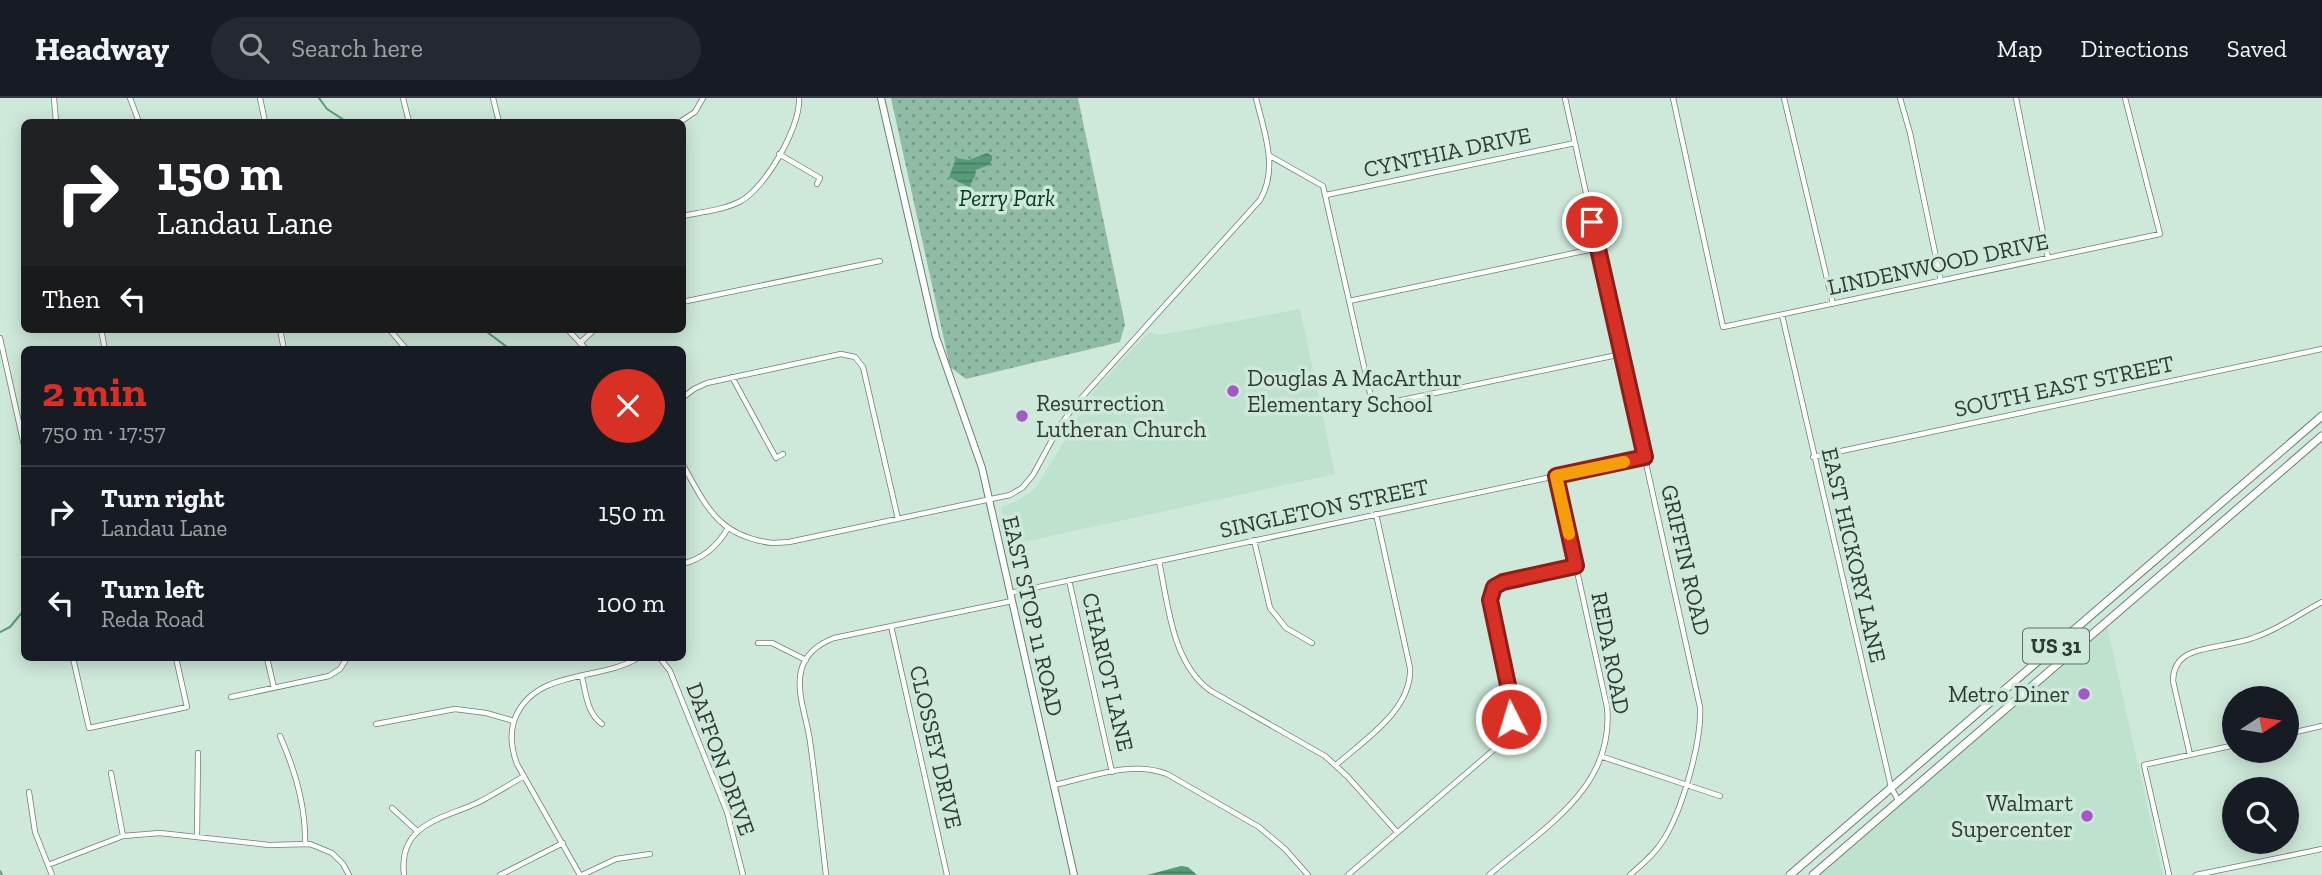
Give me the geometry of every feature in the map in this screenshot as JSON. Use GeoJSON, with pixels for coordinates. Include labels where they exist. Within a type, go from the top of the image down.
{"type":"FeatureCollection","features":[{"type":"Feature","properties":{"kind":"main road"},"geometry":{"type":"LineString","coordinates":[[881,98],[936,337],[974,443],[989,500]]}},
{"type":"Feature","properties":{"kind":"main road","name":"US 31"},"geometry":{"type":"LineString","coordinates":[[1790,875],[2322,416]]}},
{"type":"Feature","properties":{"kind":"main road","name":"US 31"},"geometry":{"type":"LineString","coordinates":[[1813,875],[2322,436]]}},
{"type":"Feature","properties":{"kind":"main road","name":"EAST STOP 11 ROAD"},"geometry":{"type":"LineString","coordinates":[[989,500],[1074,875]]}},
{"type":"Feature","properties":{"kind":"street"},"geometry":{"type":"LineString","coordinates":[[54,98],[56,119]]}},
{"type":"Feature","properties":{"kind":"street"},"geometry":{"type":"LineString","coordinates":[[130,98],[138,119]]}},
{"type":"Feature","properties":{"kind":"street"},"geometry":{"type":"LineString","coordinates":[[260,98],[264,119]]}},
{"type":"Feature","properties":{"kind":"street"},"geometry":{"type":"LineString","coordinates":[[403,98],[408,119]]}},
{"type":"Feature","properties":{"kind":"street"},"geometry":{"type":"LineString","coordinates":[[493,98],[498,119]]}},
{"type":"Feature","properties":{"kind":"street"},"geometry":{"type":"LineString","coordinates":[[684,119],[695,112],[704,98]]}},
{"type":"Feature","properties":{"kind":"street"},"geometry":{"type":"LineString","coordinates":[[686,215],[733,205],[761,184],[797,120],[799,98]]}},
{"type":"Feature","properties":{"kind":"street"},"geometry":{"type":"LineString","coordinates":[[1256,99],[1266,98]]}},
{"type":"Feature","properties":{"kind":"street","name":"GRIFFIN ROAD"},"geometry":{"type":"LineString","coordinates":[[1565,98],[1700,708],[1699,739],[1674,821],[1664,840],[1650,857],[1629,875]]}},
{"type":"Feature","properties":{"kind":"street","name":"LINDENWOOD DRIVE"},"geometry":{"type":"LineString","coordinates":[[1673,98],[1723,327],[2160,234],[2125,98]]}},
{"type":"Feature","properties":{"kind":"street"},"geometry":{"type":"LineString","coordinates":[[1784,98],[1833,304]]}},
{"type":"Feature","properties":{"kind":"street"},"geometry":{"type":"LineString","coordinates":[[1900,98],[1910,133],[1941,281]]}},
{"type":"Feature","properties":{"kind":"street"},"geometry":{"type":"LineString","coordinates":[[2016,98],[2048,259]]}},
{"type":"Feature","properties":{"kind":"street","name":"EAST STOP 11 ROAD"},"geometry":{"type":"LineString","coordinates":[[989,500],[1012,494],[1028,482],[1075,405],[1257,205],[1267,185],[1269,155],[1256,99]]}},
{"type":"Feature","properties":{"kind":"street","name":"CYNTHIA DRIVE"},"geometry":{"type":"LineString","coordinates":[[1326,195],[1575,143]]}},
{"type":"Feature","properties":{"kind":"street"},"geometry":{"type":"LineString","coordinates":[[779,153],[820,178],[817,184]]}},
{"type":"Feature","properties":{"kind":"street"},"geometry":{"type":"LineString","coordinates":[[1269,155],[1324,186],[1373,406],[1622,354]]}},
{"type":"Feature","properties":{"kind":"street"},"geometry":{"type":"LineString","coordinates":[[1349,301],[1598,248]]}},
{"type":"Feature","properties":{"kind":"street"},"geometry":{"type":"LineString","coordinates":[[686,301],[880,261]]}},
{"type":"Feature","properties":{"kind":"street","name":"EAST HICKORY LANE"},"geometry":{"type":"LineString","coordinates":[[1782,315],[1891,787],[1898,800]]}},
{"type":"Feature","properties":{"kind":"street"},"geometry":{"type":"LineString","coordinates":[[571,333],[583,346]]}},
{"type":"Feature","properties":{"kind":"street"},"geometry":{"type":"LineString","coordinates":[[580,343],[591,333]]}},
{"type":"Feature","properties":{"kind":"street"},"geometry":{"type":"LineString","coordinates":[[0,338],[21,432]]}},
{"type":"Feature","properties":{"kind":"street","name":"SOUTH EAST STREET"},"geometry":{"type":"LineString","coordinates":[[1814,457],[2322,349]]}},
{"type":"Feature","properties":{"kind":"street"},"geometry":{"type":"LineString","coordinates":[[686,395],[707,383],[732,377],[841,354],[855,357],[863,367],[898,519]]}},
{"type":"Feature","properties":{"kind":"street"},"geometry":{"type":"LineString","coordinates":[[732,377],[776,458],[783,454]]}},
{"type":"Feature","properties":{"kind":"street","name":"SINGLETON STREET"},"geometry":{"type":"LineString","coordinates":[[806,660],[816,647],[828,640],[1011,597],[1069,580],[1645,457]]}},
{"type":"Feature","properties":{"kind":"street"},"geometry":{"type":"LineString","coordinates":[[686,470],[709,510],[728,528],[744,538],[773,543],[989,500]]}},
{"type":"Feature","properties":{"kind":"street","name":"REDA ROAD"},"geometry":{"type":"LineString","coordinates":[[1489,875],[1574,802],[1591,781],[1603,757],[1608,731],[1607,707],[1556,476]]}},
{"type":"Feature","properties":{"kind":"street"},"geometry":{"type":"LineString","coordinates":[[1336,765],[1398,708],[1409,687],[1410,668],[1377,514]]}},
{"type":"Feature","properties":{"kind":"street"},"geometry":{"type":"LineString","coordinates":[[686,562],[706,555],[728,528]]}},
{"type":"Feature","properties":{"kind":"street"},"geometry":{"type":"LineString","coordinates":[[1254,540],[1270,608],[1286,628],[1312,643]]}},
{"type":"Feature","properties":{"kind":"street"},"geometry":{"type":"LineString","coordinates":[[1159,561],[1178,648],[1194,677],[1211,691],[1311,747],[1336,765],[1397,832]]}},
{"type":"Feature","properties":{"kind":"street"},"geometry":{"type":"LineString","coordinates":[[1348,875],[1497,747],[1508,729],[1512,704],[1490,600],[1494,587],[1503,582],[1576,566]]}},
{"type":"Feature","properties":{"kind":"street","name":"CHARIOT LANE"},"geometry":{"type":"LineString","coordinates":[[1069,580],[1112,772]]}},
{"type":"Feature","properties":{"kind":"street"},"geometry":{"type":"LineString","coordinates":[[2190,755],[2173,681],[2174,671],[2180,661],[2193,653],[2256,638],[2322,602]]}},
{"type":"Feature","properties":{"kind":"street","name":"CLOSSEY DRIVE"},"geometry":{"type":"LineString","coordinates":[[891,626],[947,875]]}},
{"type":"Feature","properties":{"kind":"street"},"geometry":{"type":"LineString","coordinates":[[758,643],[772,643],[806,660],[800,676],[801,688],[810,739],[826,875]]}},
{"type":"Feature","properties":{"kind":"street"},"geometry":{"type":"LineString","coordinates":[[74,661],[89,728],[187,707],[177,661]]}},
{"type":"Feature","properties":{"kind":"street"},"geometry":{"type":"LineString","coordinates":[[268,661],[274,688]]}},
{"type":"Feature","properties":{"kind":"street"},"geometry":{"type":"LineString","coordinates":[[231,697],[332,675],[345,661]]}},
{"type":"Feature","properties":{"kind":"street"},"geometry":{"type":"LineString","coordinates":[[632,661],[611,671],[553,683],[538,690],[523,704],[514,721],[512,745],[517,764],[581,875],[616,859],[650,854]]}},
{"type":"Feature","properties":{"kind":"street","name":"DAFFON DRIVE"},"geometry":{"type":"LineString","coordinates":[[662,661],[670,671],[715,778],[743,875]]}},
{"type":"Feature","properties":{"kind":"street"},"geometry":{"type":"LineString","coordinates":[[582,677],[589,706],[602,724]]}},
{"type":"Feature","properties":{"kind":"street"},"geometry":{"type":"LineString","coordinates":[[376,724],[455,709],[486,713],[514,721]]}},
{"type":"Feature","properties":{"kind":"street"},"geometry":{"type":"LineString","coordinates":[[2300,731],[2322,726]]}},
{"type":"Feature","properties":{"kind":"street"},"geometry":{"type":"LineString","coordinates":[[280,736],[297,783],[305,819],[305,843]]}},
{"type":"Feature","properties":{"kind":"street"},"geometry":{"type":"LineString","coordinates":[[2169,875],[2144,765],[2222,748]]}},
{"type":"Feature","properties":{"kind":"street"},"geometry":{"type":"LineString","coordinates":[[197,836],[198,753]]}},
{"type":"Feature","properties":{"kind":"street"},"geometry":{"type":"LineString","coordinates":[[1603,757],[1720,796]]}},
{"type":"Feature","properties":{"kind":"street"},"geometry":{"type":"LineString","coordinates":[[1053,785],[1140,767],[1167,774],[1259,827],[1285,849],[1308,875]]}},
{"type":"Feature","properties":{"kind":"street"},"geometry":{"type":"LineString","coordinates":[[111,772],[123,836]]}},
{"type":"Feature","properties":{"kind":"street"},"geometry":{"type":"LineString","coordinates":[[404,875],[405,854],[417,831],[434,819],[476,803],[524,776]]}},
{"type":"Feature","properties":{"kind":"street"},"geometry":{"type":"LineString","coordinates":[[29,793],[35,832],[52,875]]}},
{"type":"Feature","properties":{"kind":"street"},"geometry":{"type":"LineString","coordinates":[[392,808],[417,831]]}},
{"type":"Feature","properties":{"kind":"street"},"geometry":{"type":"LineString","coordinates":[[48,865],[123,836],[160,833],[272,845],[305,843],[332,853],[349,875]]}},
{"type":"Feature","properties":{"kind":"street"},"geometry":{"type":"LineString","coordinates":[[500,875],[563,843]]}},
{"type":"Feature","properties":{"kind":"street"},"geometry":{"type":"LineString","coordinates":[[2196,875],[2322,849]]}},
{"type":"Feature","properties":{"kind":"shaded area"},"geometry":{"type":"Polygon","coordinates":[[[987,153],[992,156],[992,160],[989,165],[976,170],[969,187],[949,177],[956,158],[969,160],[987,153]]]}},
{"type":"Feature","properties":{"kind":"shaded area"},"geometry":{"type":"Polygon","coordinates":[[[1300,309],[1335,474],[1009,545],[1001,507],[1017,501],[1036,488],[1096,388],[1149,332],[1160,335],[1300,309]]]}},
{"type":"Feature","properties":{"kind":"shaded area"},"geometry":{"type":"Polygon","coordinates":[[[2107,626],[2163,875],[1820,875],[2107,626]]]}},
{"type":"Feature","properties":{"kind":"shaded area"},"geometry":{"type":"Polygon","coordinates":[[[1181,866],[1188,867],[1197,875],[1147,875],[1181,866]]]}},
{"type":"Feature","properties":{"kind":"green space","name":"Perry Park"},"geometry":{"type":"Polygon","coordinates":[[[891,98],[1078,98],[1125,324],[1120,342],[966,379],[950,367],[891,98]]]}},
{"type":"Feature","properties":{"kind":"waterway"},"geometry":{"type":"LineString","coordinates":[[319,98],[327,109],[342,119]]}},
{"type":"Feature","properties":{"kind":"waterway"},"geometry":{"type":"LineString","coordinates":[[488,333],[506,346]]}},
{"type":"Feature","properties":{"kind":"waterway"},"geometry":{"type":"LineString","coordinates":[[0,632],[10,627],[21,614]]}},
{"type":"Feature","properties":{"kind":"waterway"},"geometry":{"type":"LineString","coordinates":[[0,871],[2,875]]}},
{"type":"Feature","properties":{"kind":"slow traffic"},"geometry":{"type":"LineString","coordinates":[[1569,534],[1556,476],[1624,462]]}},
{"type":"Feature","properties":{"kind":"place","name":"Douglas A MacArthur Elementary School"},"geometry":{"type":"Point","coordinates":[1233,391]}},
{"type":"Feature","properties":{"kind":"place","name":"Resurrection Lutheran Church"},"geometry":{"type":"Point","coordinates":[1022,416]}},
{"type":"Feature","properties":{"kind":"place","name":"Metro Diner"},"geometry":{"type":"Point","coordinates":[2084,694]}},
{"type":"Feature","properties":{"kind":"place","name":"Walmart Supercenter"},"geometry":{"type":"Point","coordinates":[2087,816]}},
{"type":"Feature","properties":{"kind":"route"},"geometry":{"type":"LineString","coordinates":[[1511,719],[1512,704],[1490,600],[1494,587],[1503,582],[1576,566],[1556,476],[1645,457],[1592,222]]}}]}
